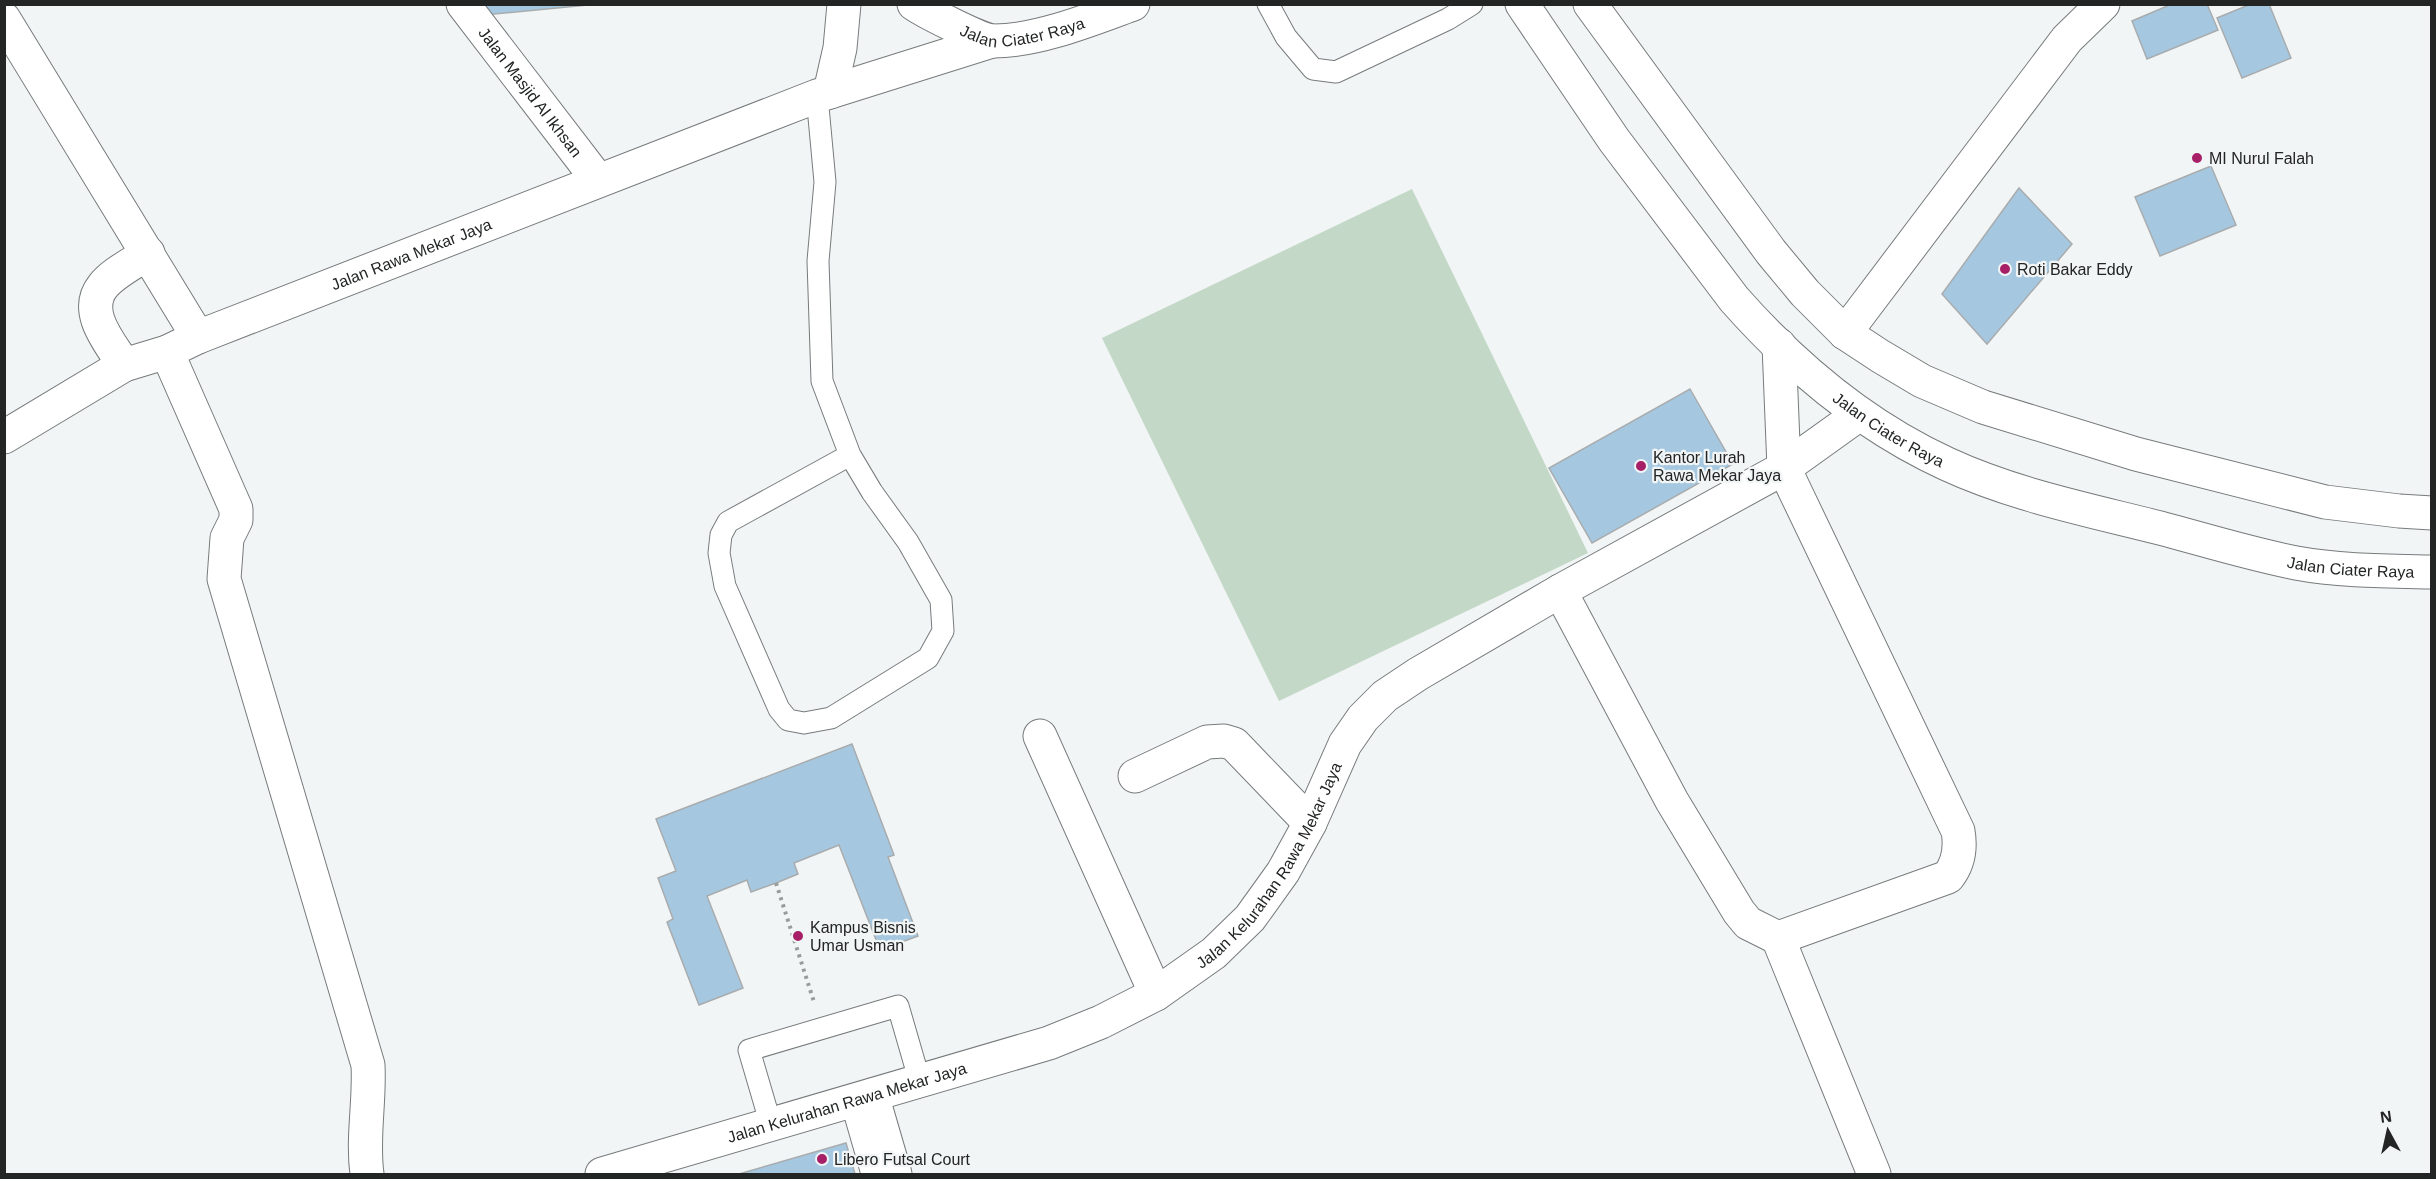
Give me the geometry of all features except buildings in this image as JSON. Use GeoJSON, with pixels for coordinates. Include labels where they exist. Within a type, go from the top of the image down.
{"type":"FeatureCollection","features":[{"type":"Feature","properties":{"kind":"street","name":"Jalan Masjid Al Ikhsan"},"geometry":{"type":"LineString","coordinates":[[463,4],[598,180]]}},
{"type":"Feature","properties":{"kind":"street"},"geometry":{"type":"LineString","coordinates":[[823,94],[840,48],[844,4]]}},
{"type":"Feature","properties":{"kind":"street","name":"Jalan Ciater Raya"},"geometry":{"type":"LineString","coordinates":[[914,4],[928,14],[992,41],[1038,35],[1133,4]]}},
{"type":"Feature","properties":{"kind":"street","name":"Jalan Ciater Raya"},"geometry":{"type":"LineString","coordinates":[[1522,4],[1614,140],[1727,290],[1779,345],[1858,415],[1948,465],[2028,494],[2297,563],[2382,571],[2432,572]]}},
{"type":"Feature","properties":{"kind":"street"},"geometry":{"type":"LineString","coordinates":[[1590,4],[1771,252],[1804,292],[1845,333],[1922,381],[1983,408],[2136,454],[2325,502],[2432,513]]}},
{"type":"Feature","properties":{"kind":"street"},"geometry":{"type":"LineString","coordinates":[[1845,333],[2067,39],[2103,4]]}},
{"type":"Feature","properties":{"kind":"street"},"geometry":{"type":"LineString","coordinates":[[4,19],[198,337]]}},
{"type":"Feature","properties":{"kind":"street","name":"Jalan Rawa Mekar Jaya"},"geometry":{"type":"LineString","coordinates":[[4,437],[124,365],[167,352],[198,337],[823,94],[992,41]]}},
{"type":"Feature","properties":{"kind":"street"},"geometry":{"type":"LineString","coordinates":[[124,365],[98,325],[97,301],[103,286],[148,253]]}},
{"type":"Feature","properties":{"kind":"street"},"geometry":{"type":"LineString","coordinates":[[1560,591],[1672,801],[1738,912],[1748,923],[1759,931],[1778,938],[1948,877],[1955,868],[1960,842],[1958,831],[1784,468],[1779,345]]}},
{"type":"Feature","properties":{"kind":"street"},"geometry":{"type":"LineString","coordinates":[[167,352],[236,509],[236,520],[227,538],[224,579],[368,1065],[369,1093],[365,1156],[367,1174]]}},
{"type":"Feature","properties":{"kind":"street","name":"Jalan Kelurahan Rawa Mekar Jaya"},"geometry":{"type":"LineString","coordinates":[[602,1174],[1049,1043],[1101,1022],[1156,994],[1214,953],[1250,918],[1283,872],[1310,824],[1345,744],[1363,718],[1385,696],[1418,674],[1560,591],[1784,468],[1858,415]]}},
{"type":"Feature","properties":{"kind":"street"},"geometry":{"type":"LineString","coordinates":[[1040,736],[1156,994]]}},
{"type":"Feature","properties":{"kind":"street"},"geometry":{"type":"LineString","coordinates":[[1135,776],[1207,742],[1224,741],[1234,744],[1310,824]]}},
{"type":"Feature","properties":{"kind":"street"},"geometry":{"type":"LineString","coordinates":[[1778,938],[1874,1174]]}},
{"type":"Feature","properties":{"kind":"street"},"geometry":{"type":"LineString","coordinates":[[862,1098],[895,1174]]}},
{"type":"Feature","properties":{"kind":"lane"},"geometry":{"type":"LineString","coordinates":[[1268,4],[1286,37],[1313,69],[1336,72],[1448,19],[1472,4]]}},
{"type":"Feature","properties":{"kind":"lane"},"geometry":{"type":"LineString","coordinates":[[823,94],[825,182],[818,261],[822,381],[850,455],[872,492],[908,542],[941,600],[943,631],[928,658],[831,718],[804,723],[788,720],[779,709],[725,585],[719,553],[721,535],[728,522],[850,455]]}},
{"type":"Feature","properties":{"kind":"lane"},"geometry":{"type":"LineString","coordinates":[[771,1125],[749,1050],[898,1006],[920,1082]]}},
{"type":"Feature","properties":{"kind":"lane"},"geometry":{"type":"LineString","coordinates":[[862,1098],[872,1174]]}},
{"type":"Feature","properties":{"kind":"path"},"geometry":{"type":"LineString","coordinates":[[776,883],[823,1028]]}},
{"type":"Feature","properties":{"kind":"green space"},"geometry":{"type":"Polygon","coordinates":[[[1412,189],[1588,553],[1279,701],[1102,338],[1412,189]]]}},
{"type":"Feature","properties":{"kind":"place","name":"MI Nurul Falah"},"geometry":{"type":"Point","coordinates":[2197,158]}},
{"type":"Feature","properties":{"kind":"place","name":"Roti Bakar Eddy"},"geometry":{"type":"Point","coordinates":[2005,269]}},
{"type":"Feature","properties":{"kind":"place","name":"Kantor Lurah Rawa Mekar Jaya"},"geometry":{"type":"Point","coordinates":[1641,466]}},
{"type":"Feature","properties":{"kind":"place","name":"Kampus Bisnis Umar Usman"},"geometry":{"type":"Point","coordinates":[798,936]}},
{"type":"Feature","properties":{"kind":"place","name":"Libero Futsal Court"},"geometry":{"type":"Point","coordinates":[822,1159]}}]}
